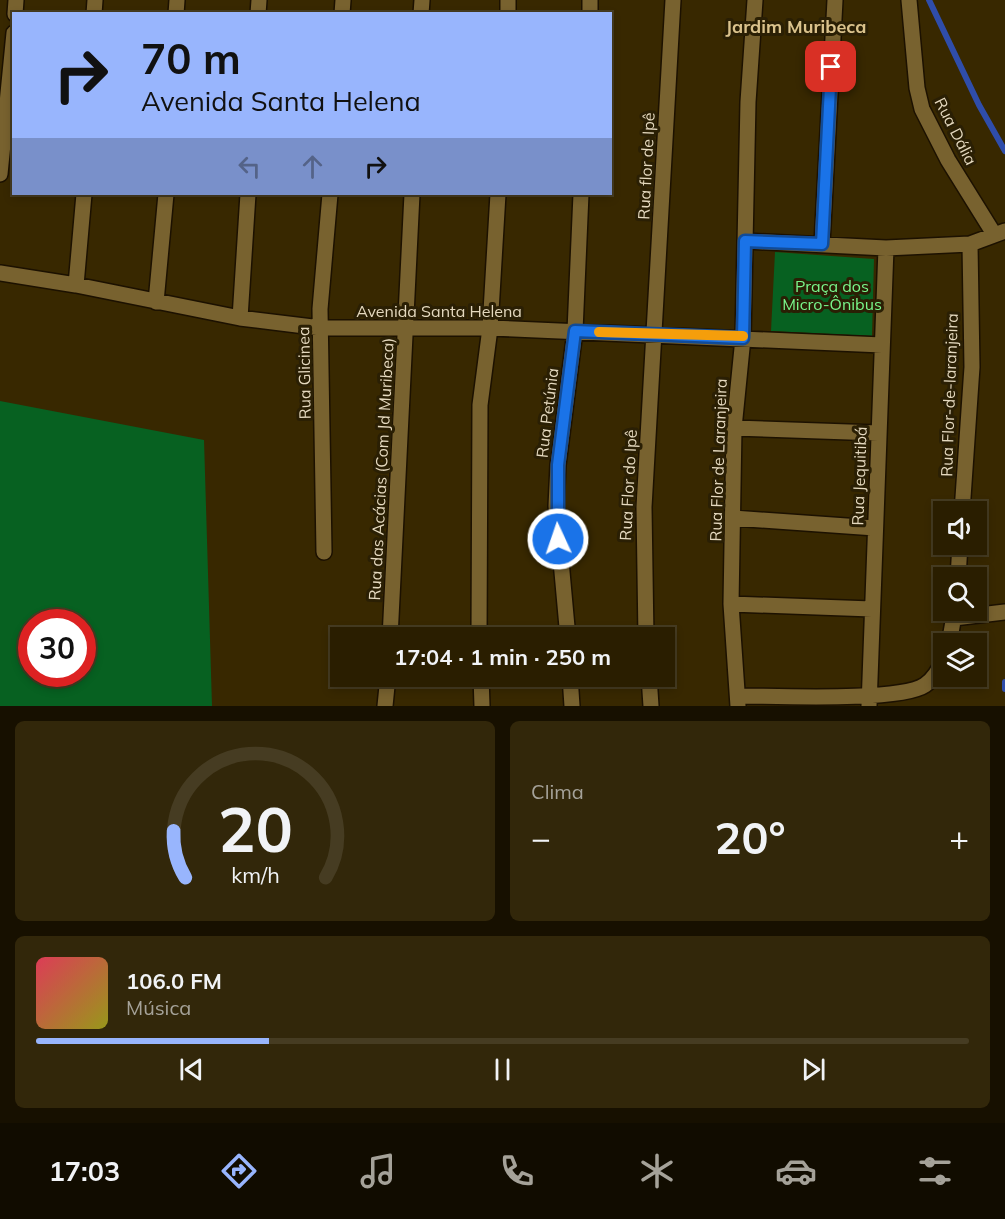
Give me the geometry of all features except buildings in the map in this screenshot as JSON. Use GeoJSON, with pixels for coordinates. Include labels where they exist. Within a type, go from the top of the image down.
{"type":"FeatureCollection","features":[{"type":"Feature","properties":{"kind":"street","name":"Rua flor de Ipê"},"geometry":{"type":"LineString","coordinates":[[655,334],[673,0]]}},
{"type":"Feature","properties":{"kind":"street","name":"Rua Flor de Laranjeira"},"geometry":{"type":"LineString","coordinates":[[738,701],[731,604],[734,428],[743,338],[748,102],[755,0]]}},
{"type":"Feature","properties":{"kind":"street"},"geometry":{"type":"LineString","coordinates":[[822,244],[835,0]]}},
{"type":"Feature","properties":{"kind":"street","name":"Rua Dália"},"geometry":{"type":"LineString","coordinates":[[909,0],[916,88],[922,109],[948,160],[1000,233]]}},
{"type":"Feature","properties":{"kind":"street"},"geometry":{"type":"LineString","coordinates":[[0,174],[12,53]]}},
{"type":"Feature","properties":{"kind":"street"},"geometry":{"type":"LineString","coordinates":[[76,285],[84,195]]}},
{"type":"Feature","properties":{"kind":"street"},"geometry":{"type":"LineString","coordinates":[[156,302],[166,195]]}},
{"type":"Feature","properties":{"kind":"street"},"geometry":{"type":"LineString","coordinates":[[240,318],[248,195]]}},
{"type":"Feature","properties":{"kind":"street","name":"Rua Glicinea"},"geometry":{"type":"LineString","coordinates":[[324,552],[321,328],[330,195]]}},
{"type":"Feature","properties":{"kind":"street","name":"Rua das Acácias (Com Jd Muribeca)"},"geometry":{"type":"LineString","coordinates":[[391,627],[412,195]]}},
{"type":"Feature","properties":{"kind":"street"},"geometry":{"type":"LineString","coordinates":[[479,627],[480,405],[490,328],[498,195]]}},
{"type":"Feature","properties":{"kind":"street","name":"Rua Petúnia"},"geometry":{"type":"LineString","coordinates":[[567,627],[556,506],[558,465],[575,331],[582,195]]}},
{"type":"Feature","properties":{"kind":"street"},"geometry":{"type":"LineString","coordinates":[[745,241],[886,248],[970,244],[1000,233]]}},
{"type":"Feature","properties":{"kind":"street","name":"Rua Flor-de-laranjeira"},"geometry":{"type":"LineString","coordinates":[[963,501],[972,367],[970,244]]}},
{"type":"Feature","properties":{"kind":"street","name":"Rua Jequitibá"},"geometry":{"type":"LineString","coordinates":[[869,701],[886,248]]}},
{"type":"Feature","properties":{"kind":"street","name":"Avenida Santa Helena"},"geometry":{"type":"LineString","coordinates":[[0,273],[76,285],[240,318],[321,328],[490,328],[882,345]]}},
{"type":"Feature","properties":{"kind":"street","name":"Rua Flor do Ipê"},"geometry":{"type":"LineString","coordinates":[[646,627],[644,507],[655,334]]}},
{"type":"Feature","properties":{"kind":"street"},"geometry":{"type":"LineString","coordinates":[[734,428],[878,433]]}},
{"type":"Feature","properties":{"kind":"street"},"geometry":{"type":"LineString","coordinates":[[733,518],[875,528]]}},
{"type":"Feature","properties":{"kind":"street"},"geometry":{"type":"LineString","coordinates":[[731,604],[872,609]]}},
{"type":"Feature","properties":{"kind":"street"},"geometry":{"type":"LineString","coordinates":[[987,613],[1005,612]]}},
{"type":"Feature","properties":{"kind":"street"},"geometry":{"type":"LineString","coordinates":[[738,701],[869,701],[908,692],[925,685],[933,675]]}},
{"type":"Feature","properties":{"kind":"street"},"geometry":{"type":"LineString","coordinates":[[386,706],[387,687]]}},
{"type":"Feature","properties":{"kind":"street"},"geometry":{"type":"LineString","coordinates":[[481,687],[482,706]]}},
{"type":"Feature","properties":{"kind":"street"},"geometry":{"type":"LineString","coordinates":[[571,687],[572,706]]}},
{"type":"Feature","properties":{"kind":"street"},"geometry":{"type":"LineString","coordinates":[[650,687],[651,706]]}},
{"type":"Feature","properties":{"kind":"green space","name":"Praça dos Micro-Ônibus"},"geometry":{"type":"Polygon","coordinates":[[[775,252],[874,259],[872,336],[771,331],[775,252]]]}},
{"type":"Feature","properties":{"kind":"green space"},"geometry":{"type":"Polygon","coordinates":[[[0,401],[204,440],[212,706],[0,706],[0,401]]]}},
{"type":"Feature","properties":{"kind":"waterway"},"geometry":{"type":"LineString","coordinates":[[929,0],[979,105],[1005,151]]}},
{"type":"Feature","properties":{"kind":"waterway"},"geometry":{"type":"LineString","coordinates":[[1005,682],[1005,689]]}},
{"type":"Feature","properties":{"kind":"slow traffic"},"geometry":{"type":"LineString","coordinates":[[599,332],[743,338],[743,336]]}},
{"type":"Feature","properties":{"kind":"district","name":"Jardim Muribeca"},"geometry":{"type":"Point","coordinates":[796,27]}},
{"type":"Feature","properties":{"kind":"route"},"geometry":{"type":"LineString","coordinates":[[558,539],[556,506],[558,465],[575,331],[743,338],[745,241],[822,244],[831,67]]}}]}
